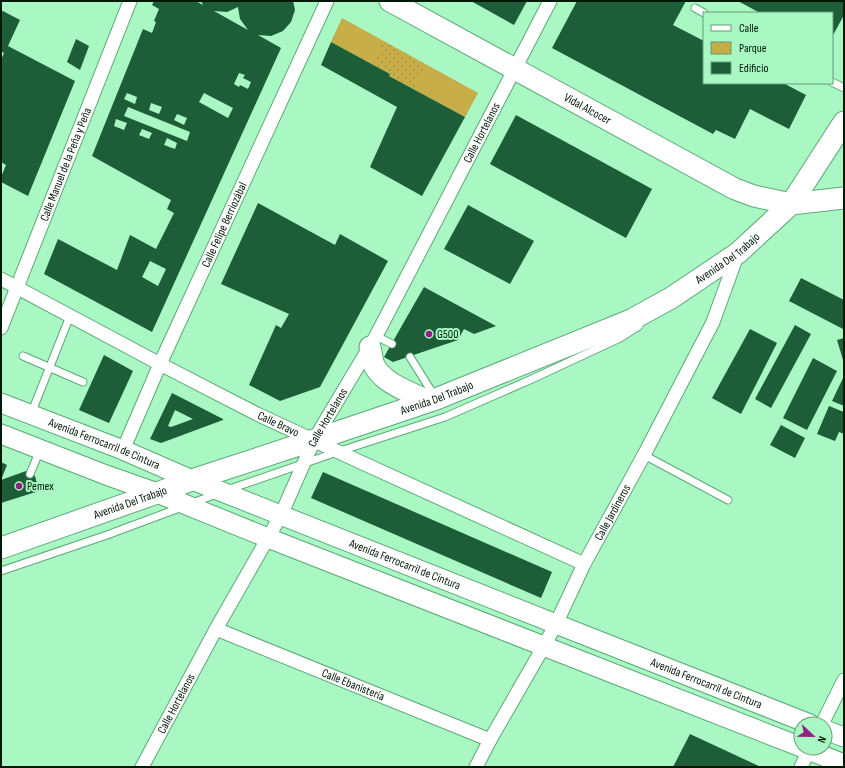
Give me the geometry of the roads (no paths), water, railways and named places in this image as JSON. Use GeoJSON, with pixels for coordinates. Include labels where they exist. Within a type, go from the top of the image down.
{"type":"FeatureCollection","features":[{"type":"Feature","properties":{"kind":"main road","name":"Vidal Alcocer"},"geometry":{"type":"LineString","coordinates":[[390,1],[735,189],[754,196],[795,204]]}},
{"type":"Feature","properties":{"kind":"main road","name":"Avenida Del Trabajo"},"geometry":{"type":"LineString","coordinates":[[1,548],[192,480],[432,400],[631,320],[733,263],[795,204],[844,122]]}},
{"type":"Feature","properties":{"kind":"main road"},"geometry":{"type":"LineString","coordinates":[[795,204],[844,198]]}},
{"type":"Feature","properties":{"kind":"main road"},"geometry":{"type":"LineString","coordinates":[[373,342],[373,363],[379,373],[393,384],[432,400]]}},
{"type":"Feature","properties":{"kind":"street","name":"Calle Manuel de la Peña y Peña"},"geometry":{"type":"LineString","coordinates":[[1,328],[130,1]]}},
{"type":"Feature","properties":{"kind":"street","name":"Calle Felipe Berriozábal"},"geometry":{"type":"LineString","coordinates":[[123,450],[160,364],[327,1]]}},
{"type":"Feature","properties":{"kind":"street","name":"Calle Hortelanos"},"geometry":{"type":"LineString","coordinates":[[142,767],[216,629],[281,515],[314,440],[373,342],[550,1]]}},
{"type":"Feature","properties":{"kind":"street","name":"Calle Jardineros"},"geometry":{"type":"LineString","coordinates":[[476,767],[556,624],[584,564],[644,455],[713,322],[733,263]]}},
{"type":"Feature","properties":{"kind":"street","name":"Calle Bravo"},"geometry":{"type":"LineString","coordinates":[[1,279],[257,414],[584,564]]}},
{"type":"Feature","properties":{"kind":"street","name":"Avenida Ferrocarril de Cintura"},"geometry":{"type":"LineString","coordinates":[[1,403],[123,450],[222,492],[793,717]]}},
{"type":"Feature","properties":{"kind":"street","name":"Avenida Ferrocarril de Cintura"},"geometry":{"type":"LineString","coordinates":[[1,434],[106,476],[157,493],[544,646],[793,747]]}},
{"type":"Feature","properties":{"kind":"street","name":"Calle Ebanistería"},"geometry":{"type":"LineString","coordinates":[[216,629],[490,740]]}},
{"type":"Feature","properties":{"kind":"street"},"geometry":{"type":"LineString","coordinates":[[826,716],[844,680]]}},
{"type":"Feature","properties":{"kind":"street"},"geometry":{"type":"LineString","coordinates":[[833,733],[844,737]]}},
{"type":"Feature","properties":{"kind":"street","name":"Avenida Ferrocarril de Cintura"},"geometry":{"type":"LineString","coordinates":[[818,756],[844,764]]}},
{"type":"Feature","properties":{"kind":"lane"},"geometry":{"type":"LineString","coordinates":[[695,8],[703,12]]}},
{"type":"Feature","properties":{"kind":"lane"},"geometry":{"type":"LineString","coordinates":[[833,82],[844,88]]}},
{"type":"Feature","properties":{"kind":"lane"},"geometry":{"type":"LineString","coordinates":[[795,204],[825,165],[844,134]]}},
{"type":"Feature","properties":{"kind":"lane"},"geometry":{"type":"LineString","coordinates":[[667,309],[707,283]]}},
{"type":"Feature","properties":{"kind":"lane"},"geometry":{"type":"LineString","coordinates":[[31,414],[70,316]]}},
{"type":"Feature","properties":{"kind":"lane"},"geometry":{"type":"LineString","coordinates":[[1,571],[107,535],[222,492],[337,452],[445,417],[620,338],[647,321]]}},
{"type":"Feature","properties":{"kind":"lane"},"geometry":{"type":"LineString","coordinates":[[373,342],[392,344]]}},
{"type":"Feature","properties":{"kind":"lane"},"geometry":{"type":"LineString","coordinates":[[23,356],[83,382]]}},
{"type":"Feature","properties":{"kind":"lane"},"geometry":{"type":"LineString","coordinates":[[410,357],[432,400]]}},
{"type":"Feature","properties":{"kind":"lane"},"geometry":{"type":"LineString","coordinates":[[30,474],[40,449]]}},
{"type":"Feature","properties":{"kind":"lane"},"geometry":{"type":"LineString","coordinates":[[644,455],[728,500]]}},
{"type":"Feature","properties":{"kind":"place","name":"G500"},"geometry":{"type":"Point","coordinates":[429,334]}},
{"type":"Feature","properties":{"kind":"place","name":"Pemex"},"geometry":{"type":"Point","coordinates":[19,486]}}]}
